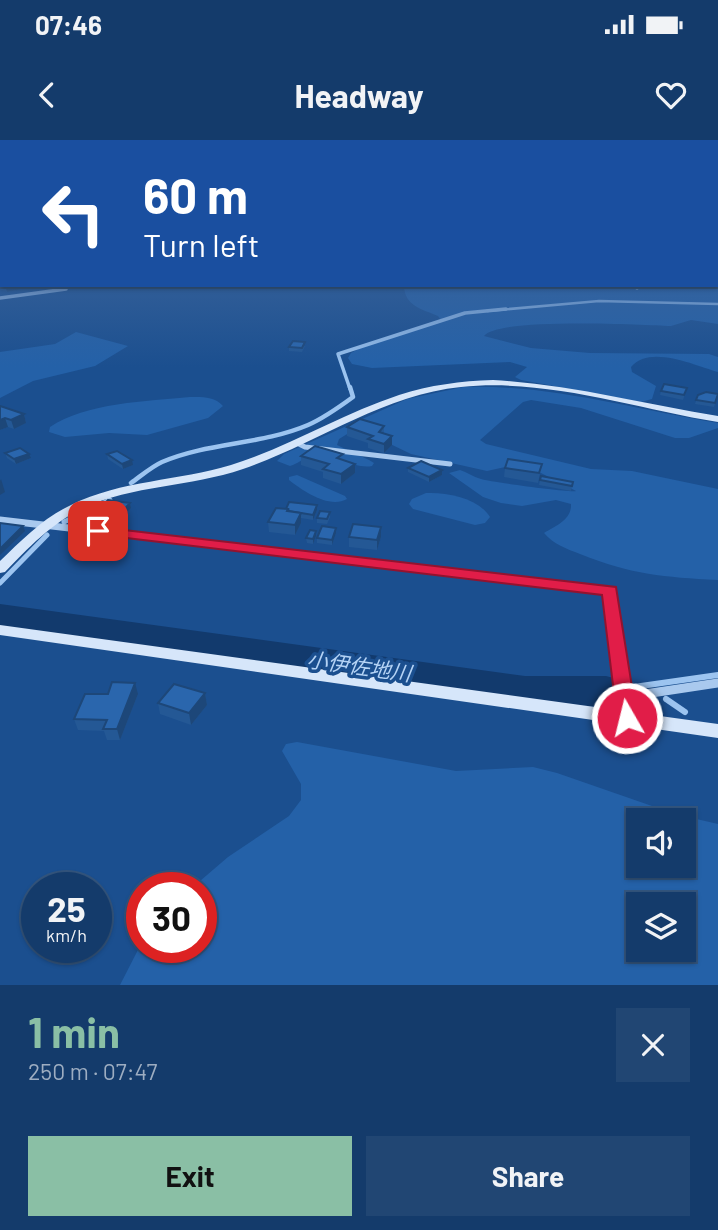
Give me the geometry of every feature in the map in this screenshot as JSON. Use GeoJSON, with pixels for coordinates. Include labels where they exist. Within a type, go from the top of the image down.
{"type":"FeatureCollection","features":[{"type":"Feature","properties":{"kind":"street"},"geometry":{"type":"LineString","coordinates":[[0,298],[65,288]]}},
{"type":"Feature","properties":{"kind":"street"},"geometry":{"type":"LineString","coordinates":[[0,569],[44,525],[99,498],[221,472],[297,443],[402,397],[460,384],[552,388],[718,419]]}},
{"type":"Feature","properties":{"kind":"street"},"geometry":{"type":"LineString","coordinates":[[297,443],[305,447],[450,464]]}},
{"type":"Feature","properties":{"kind":"street"},"geometry":{"type":"LineString","coordinates":[[0,520],[610,591],[627,718]]}},
{"type":"Feature","properties":{"kind":"street"},"geometry":{"type":"LineString","coordinates":[[0,630],[718,731]]}},
{"type":"Feature","properties":{"kind":"street"},"geometry":{"type":"LineString","coordinates":[[624,696],[718,683]]}},
{"type":"Feature","properties":{"kind":"shaded area"},"geometry":{"type":"Polygon","coordinates":[[[404,288],[718,289],[718,324],[691,320],[671,326],[542,324],[495,330],[484,336],[531,348],[590,353],[709,354],[718,357],[718,372],[661,357],[639,360],[631,367],[632,372],[656,386],[652,399],[641,402],[521,380],[515,377],[527,367],[510,362],[372,368],[352,364],[348,358],[360,348],[441,320],[411,302],[404,288]]]}},
{"type":"Feature","properties":{"kind":"shaded area"},"geometry":{"type":"Polygon","coordinates":[[[76,332],[128,346],[95,366],[33,381],[0,398],[0,352],[55,344],[76,332]]]}},
{"type":"Feature","properties":{"kind":"shaded area"},"geometry":{"type":"Polygon","coordinates":[[[463,387],[559,393],[718,423],[718,428],[689,438],[675,438],[581,408],[531,400],[523,402],[480,440],[486,444],[591,469],[632,471],[718,489],[718,580],[632,571],[570,550],[544,533],[566,518],[571,504],[556,500],[522,506],[501,503],[483,497],[449,473],[460,470],[488,480],[576,491],[539,472],[505,467],[487,471],[411,454],[357,428],[339,439],[337,445],[374,463],[372,466],[357,465],[318,454],[290,466],[277,461],[284,454],[407,399],[463,387]]]}},
{"type":"Feature","properties":{"kind":"shaded area"},"geometry":{"type":"Polygon","coordinates":[[[190,397],[212,399],[223,406],[208,418],[147,435],[109,433],[65,437],[49,432],[50,427],[64,419],[99,408],[190,397]]]}},
{"type":"Feature","properties":{"kind":"shaded area"},"geometry":{"type":"Polygon","coordinates":[[[297,475],[347,499],[332,502],[316,497],[289,480],[289,477],[297,475]]]}},
{"type":"Feature","properties":{"kind":"shaded area"},"geometry":{"type":"Polygon","coordinates":[[[426,493],[444,494],[470,501],[485,510],[490,517],[485,523],[475,525],[413,509],[409,504],[412,499],[426,493]]]}},
{"type":"Feature","properties":{"kind":"shaded area"},"geometry":{"type":"Polygon","coordinates":[[[297,742],[456,771],[533,767],[658,808],[626,808],[626,878],[696,878],[696,819],[718,824],[718,985],[120,985],[131,963],[217,963],[217,872],[210,872],[289,816],[301,800],[301,784],[282,751],[286,744],[297,742]]]}},
{"type":"Feature","properties":{"kind":"building"},"geometry":{"type":"Polygon","coordinates":[[[293,341],[305,342],[302,348],[289,347],[293,341]]]}},
{"type":"Feature","properties":{"kind":"building"},"geometry":{"type":"Polygon","coordinates":[[[664,384],[687,388],[684,395],[661,391],[664,384]]]}},
{"type":"Feature","properties":{"kind":"building"},"geometry":{"type":"Polygon","coordinates":[[[706,392],[718,394],[715,403],[696,400],[698,395],[706,392]]]}},
{"type":"Feature","properties":{"kind":"building"},"geometry":{"type":"Polygon","coordinates":[[[0,406],[24,414],[11,420],[0,420],[0,406]]]}},
{"type":"Feature","properties":{"kind":"building"},"geometry":{"type":"Polygon","coordinates":[[[360,419],[384,426],[379,432],[392,436],[384,444],[368,439],[373,436],[347,427],[360,419]]]}},
{"type":"Feature","properties":{"kind":"building"},"geometry":{"type":"Polygon","coordinates":[[[315,446],[343,454],[337,458],[355,464],[341,474],[323,469],[329,464],[301,456],[315,446]]]}},
{"type":"Feature","properties":{"kind":"building"},"geometry":{"type":"Polygon","coordinates":[[[20,448],[29,454],[14,459],[5,453],[20,448]]]}},
{"type":"Feature","properties":{"kind":"building"},"geometry":{"type":"Polygon","coordinates":[[[117,451],[132,460],[122,464],[107,454],[117,451]]]}},
{"type":"Feature","properties":{"kind":"building"},"geometry":{"type":"Polygon","coordinates":[[[508,459],[542,464],[539,473],[505,468],[508,459]]]}},
{"type":"Feature","properties":{"kind":"building"},"geometry":{"type":"Polygon","coordinates":[[[421,461],[442,470],[429,477],[408,468],[421,461]]]}},
{"type":"Feature","properties":{"kind":"building"},"geometry":{"type":"Polygon","coordinates":[[[541,476],[573,482],[572,486],[540,480],[541,476]]]}},
{"type":"Feature","properties":{"kind":"building"},"geometry":{"type":"Polygon","coordinates":[[[108,500],[130,503],[120,514],[109,513],[105,517],[95,514],[108,500]]]}},
{"type":"Feature","properties":{"kind":"building"},"geometry":{"type":"Polygon","coordinates":[[[289,502],[317,505],[313,515],[289,511],[286,509],[289,502]]]}},
{"type":"Feature","properties":{"kind":"building"},"geometry":{"type":"Polygon","coordinates":[[[276,508],[301,513],[295,525],[268,522],[276,508]]]}},
{"type":"Feature","properties":{"kind":"building"},"geometry":{"type":"Polygon","coordinates":[[[320,511],[330,512],[327,519],[317,518],[320,511]]]}},
{"type":"Feature","properties":{"kind":"building"},"geometry":{"type":"Polygon","coordinates":[[[0,523],[23,526],[0,549],[0,523]]]}},
{"type":"Feature","properties":{"kind":"building"},"geometry":{"type":"Polygon","coordinates":[[[353,524],[381,527],[377,540],[349,537],[353,524]]]}},
{"type":"Feature","properties":{"kind":"building"},"geometry":{"type":"Polygon","coordinates":[[[322,526],[336,528],[332,540],[317,538],[322,526]]]}},
{"type":"Feature","properties":{"kind":"building"},"geometry":{"type":"Polygon","coordinates":[[[310,530],[316,531],[313,539],[306,538],[310,530]]]}},
{"type":"Feature","properties":{"kind":"building"},"geometry":{"type":"Polygon","coordinates":[[[112,682],[135,683],[117,729],[103,729],[107,720],[74,719],[85,694],[108,694],[112,682]]]}},
{"type":"Feature","properties":{"kind":"building"},"geometry":{"type":"Polygon","coordinates":[[[174,684],[205,693],[189,713],[158,703],[174,684]]]}},
{"type":"Feature","properties":{"kind":"waterway"},"geometry":{"type":"LineString","coordinates":[[487,311],[599,301],[718,304]]}},
{"type":"Feature","properties":{"kind":"waterway"},"geometry":{"type":"LineString","coordinates":[[350,389],[338,354],[465,313],[506,309]]}},
{"type":"Feature","properties":{"kind":"waterway"},"geometry":{"type":"LineString","coordinates":[[131,483],[158,464],[180,455],[290,432],[308,425],[353,397],[350,387]]}},
{"type":"Feature","properties":{"kind":"waterway"},"geometry":{"type":"LineString","coordinates":[[64,522],[110,500]]}},
{"type":"Feature","properties":{"kind":"waterway"},"geometry":{"type":"LineString","coordinates":[[0,583],[47,535]]}},
{"type":"Feature","properties":{"kind":"waterway","name":"小伊佐地川"},"geometry":{"type":"LineString","coordinates":[[0,616],[525,691],[606,691]]}},
{"type":"Feature","properties":{"kind":"waterway","name":"小伊佐地川"},"geometry":{"type":"LineString","coordinates":[[606,691],[718,675]]}},
{"type":"Feature","properties":{"kind":"waterway"},"geometry":{"type":"LineString","coordinates":[[666,699],[685,712]]}},
{"type":"Feature","properties":{"kind":"route"},"geometry":{"type":"LineString","coordinates":[[98,531],[610,591],[627,718]]}}]}
